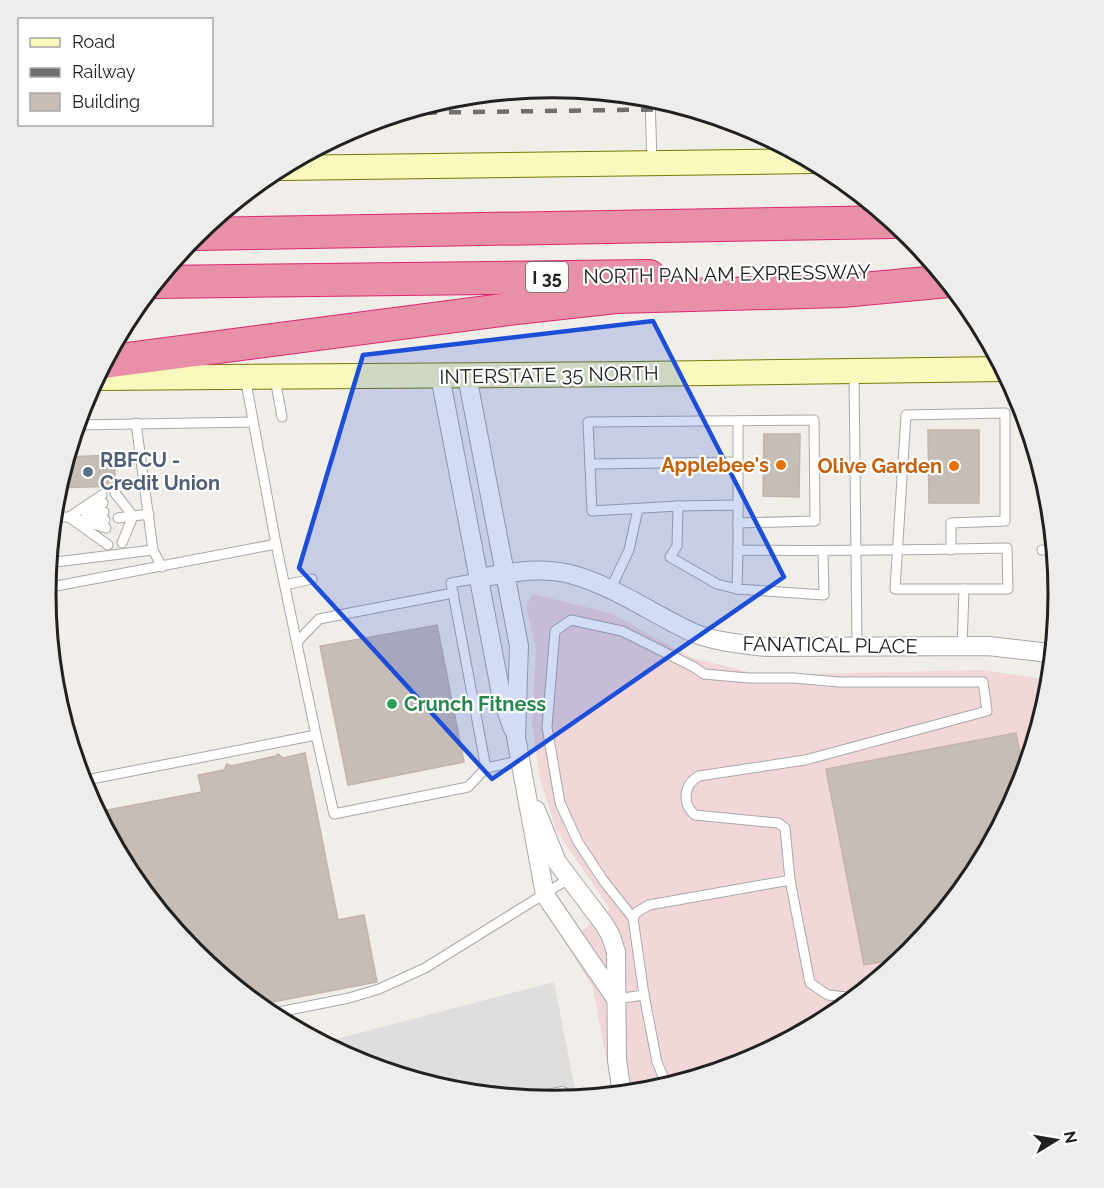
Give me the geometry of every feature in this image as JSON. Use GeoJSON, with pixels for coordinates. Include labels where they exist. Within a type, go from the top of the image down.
{"type":"FeatureCollection","features":[{"type":"Feature","properties":{"kind":"highway"},"geometry":{"type":"LineString","coordinates":[[211,234],[880,222]]}},
{"type":"Feature","properties":{"kind":"highway","name":"NORTH PAN AM EXPRESSWAY"},"geometry":{"type":"LineString","coordinates":[[167,282],[928,271]]}},
{"type":"Feature","properties":{"kind":"highway"},"geometry":{"type":"LineString","coordinates":[[114,361],[616,297],[842,291],[938,282]]}},
{"type":"Feature","properties":{"kind":"main road"},"geometry":{"type":"LineString","coordinates":[[298,168],[795,161]]}},
{"type":"Feature","properties":{"kind":"main road","name":"INTERSTATE 35 NORTH"},"geometry":{"type":"LineString","coordinates":[[105,378],[994,369]]}},
{"type":"Feature","properties":{"kind":"street"},"geometry":{"type":"LineString","coordinates":[[440,376],[502,699],[516,737]]}},
{"type":"Feature","properties":{"kind":"street"},"geometry":{"type":"LineString","coordinates":[[467,376],[519,646],[516,737],[545,895],[616,999]]}},
{"type":"Feature","properties":{"kind":"street","name":"FANATICAL PLACE"},"geometry":{"type":"LineString","coordinates":[[479,578],[529,569],[568,573],[611,588],[695,633],[732,643],[766,647],[988,646],[1045,653]]}},
{"type":"Feature","properties":{"kind":"street"},"geometry":{"type":"LineString","coordinates":[[520,765],[557,862],[611,936],[616,952],[617,1060],[621,1085]]}},
{"type":"Feature","properties":{"kind":"street"},"geometry":{"type":"LineString","coordinates":[[578,941],[604,924]]}},
{"type":"Feature","properties":{"kind":"lane"},"geometry":{"type":"LineString","coordinates":[[650,107],[652,162]]}},
{"type":"Feature","properties":{"kind":"lane"},"geometry":{"type":"LineString","coordinates":[[854,371],[857,646]]}},
{"type":"Feature","properties":{"kind":"lane"},"geometry":{"type":"LineString","coordinates":[[245,377],[276,544],[334,814],[468,787],[486,768],[520,765]]}},
{"type":"Feature","properties":{"kind":"lane"},"geometry":{"type":"LineString","coordinates":[[274,377],[282,417]]}},
{"type":"Feature","properties":{"kind":"lane"},"geometry":{"type":"LineString","coordinates":[[738,550],[856,552],[897,551],[951,550],[1007,548],[1008,589],[896,589],[897,551],[906,415],[1005,413],[1005,521],[951,522],[951,550]]}},
{"type":"Feature","properties":{"kind":"lane"},"geometry":{"type":"LineString","coordinates":[[738,505],[592,511],[588,422],[814,420],[814,521],[738,523]]}},
{"type":"Feature","properties":{"kind":"lane"},"geometry":{"type":"LineString","coordinates":[[737,589],[738,421]]}},
{"type":"Feature","properties":{"kind":"lane"},"geometry":{"type":"LineString","coordinates":[[85,425],[253,422]]}},
{"type":"Feature","properties":{"kind":"lane"},"geometry":{"type":"LineString","coordinates":[[136,423],[153,550],[162,567]]}},
{"type":"Feature","properties":{"kind":"lane"},"geometry":{"type":"LineString","coordinates":[[590,464],[738,462]]}},
{"type":"Feature","properties":{"kind":"lane"},"geometry":{"type":"LineString","coordinates":[[678,506],[677,546],[670,557],[717,584],[737,589],[824,596],[823,551]]}},
{"type":"Feature","properties":{"kind":"lane"},"geometry":{"type":"LineString","coordinates":[[611,588],[629,550],[638,509]]}},
{"type":"Feature","properties":{"kind":"lane"},"geometry":{"type":"LineString","coordinates":[[118,518],[148,514]]}},
{"type":"Feature","properties":{"kind":"lane"},"geometry":{"type":"LineString","coordinates":[[118,518],[133,516]]}},
{"type":"Feature","properties":{"kind":"lane"},"geometry":{"type":"LineString","coordinates":[[118,518],[133,516]]}},
{"type":"Feature","properties":{"kind":"lane"},"geometry":{"type":"LineString","coordinates":[[118,518],[133,516]]}},
{"type":"Feature","properties":{"kind":"lane"},"geometry":{"type":"LineString","coordinates":[[62,517],[105,520]]}},
{"type":"Feature","properties":{"kind":"lane"},"geometry":{"type":"LineString","coordinates":[[69,517],[105,520]]}},
{"type":"Feature","properties":{"kind":"lane"},"geometry":{"type":"LineString","coordinates":[[69,517],[105,520]]}},
{"type":"Feature","properties":{"kind":"lane"},"geometry":{"type":"LineString","coordinates":[[69,517],[105,520]]}},
{"type":"Feature","properties":{"kind":"lane"},"geometry":{"type":"LineString","coordinates":[[56,586],[276,544]]}},
{"type":"Feature","properties":{"kind":"lane"},"geometry":{"type":"LineString","coordinates":[[57,562],[153,550]]}},
{"type":"Feature","properties":{"kind":"lane"},"geometry":{"type":"LineString","coordinates":[[479,578],[451,583],[486,768]]}},
{"type":"Feature","properties":{"kind":"lane"},"geometry":{"type":"LineString","coordinates":[[285,585],[312,579]]}},
{"type":"Feature","properties":{"kind":"lane"},"geometry":{"type":"LineString","coordinates":[[962,646],[964,589]]}},
{"type":"Feature","properties":{"kind":"lane"},"geometry":{"type":"LineString","coordinates":[[298,641],[320,619],[453,593]]}},
{"type":"Feature","properties":{"kind":"lane"},"geometry":{"type":"LineString","coordinates":[[664,1078],[657,1062],[644,995],[633,918],[603,880],[578,842],[560,803],[547,727],[555,632],[572,620],[622,632],[704,674],[839,682],[983,682],[987,711],[806,760],[699,776],[690,783],[686,803],[695,815],[783,824],[790,879],[810,983],[828,995],[842,997]]}},
{"type":"Feature","properties":{"kind":"lane"},"geometry":{"type":"LineString","coordinates":[[91,779],[316,735]]}},
{"type":"Feature","properties":{"kind":"lane"},"geometry":{"type":"LineString","coordinates":[[283,1011],[350,998],[380,989],[425,968],[570,878]]}},
{"type":"Feature","properties":{"kind":"lane"},"geometry":{"type":"LineString","coordinates":[[633,918],[637,912],[650,905],[790,879]]}},
{"type":"Feature","properties":{"kind":"lane"},"geometry":{"type":"LineString","coordinates":[[616,999],[644,995]]}},
{"type":"Feature","properties":{"kind":"highlighted area"},"geometry":{"type":"Polygon","coordinates":[[[653,321],[784,577],[492,779],[299,568],[363,355],[653,321]]]}},
{"type":"Feature","properties":{"kind":"shaded area"},"geometry":{"type":"Polygon","coordinates":[[[533,594],[610,613],[693,658],[761,675],[984,670],[1041,679],[1032,723],[1022,754],[997,814],[965,870],[946,896],[903,945],[854,988],[828,1007],[772,1039],[742,1053],[681,1074],[611,1087],[593,988],[566,943],[610,909],[556,830],[540,778],[532,722],[536,648],[526,606],[533,594]]]}},
{"type":"Feature","properties":{"kind":"shaded area"},"geometry":{"type":"Polygon","coordinates":[[[554,982],[575,1089],[520,1089],[455,1081],[392,1064],[334,1040],[554,982]]]}},
{"type":"Feature","properties":{"kind":"building","name":"Olive Garden"},"geometry":{"type":"Polygon","coordinates":[[[928,430],[979,430],[979,503],[929,503],[928,430]]]}},
{"type":"Feature","properties":{"kind":"building","name":"Applebee's"},"geometry":{"type":"Polygon","coordinates":[[[764,434],[800,434],[799,497],[763,496],[764,434]]]}},
{"type":"Feature","properties":{"kind":"building","name":"RBFCU - Credit Union"},"geometry":{"type":"Polygon","coordinates":[[[115,455],[115,486],[67,488],[75,457],[115,455]]]}},
{"type":"Feature","properties":{"kind":"building","name":"Crunch Fitness"},"geometry":{"type":"Polygon","coordinates":[[[437,625],[464,762],[348,785],[320,646],[437,625]]]}},
{"type":"Feature","properties":{"kind":"building"},"geometry":{"type":"Polygon","coordinates":[[[1016,733],[1021,758],[1011,784],[982,842],[946,896],[903,945],[885,961],[864,965],[826,769],[1016,733]]]}},
{"type":"Feature","properties":{"kind":"building"},"geometry":{"type":"Polygon","coordinates":[[[305,753],[338,920],[364,915],[377,982],[270,1003],[225,967],[179,921],[139,870],[105,810],[202,792],[198,775],[224,770],[227,764],[231,766],[278,754],[283,758],[305,753]]]}},
{"type":"Feature","properties":{"kind":"railway"},"geometry":{"type":"LineString","coordinates":[[429,113],[660,109]]}},
{"type":"Feature","properties":{"kind":"place","name":"Applebee's"},"geometry":{"type":"Point","coordinates":[781,465]}},
{"type":"Feature","properties":{"kind":"place","name":"Olive Garden"},"geometry":{"type":"Point","coordinates":[954,466]}},
{"type":"Feature","properties":{"kind":"place","name":"RBFCU - Credit Union"},"geometry":{"type":"Point","coordinates":[88,472]}},
{"type":"Feature","properties":{"kind":"place","name":"Crunch Fitness"},"geometry":{"type":"Point","coordinates":[392,704]}}]}
